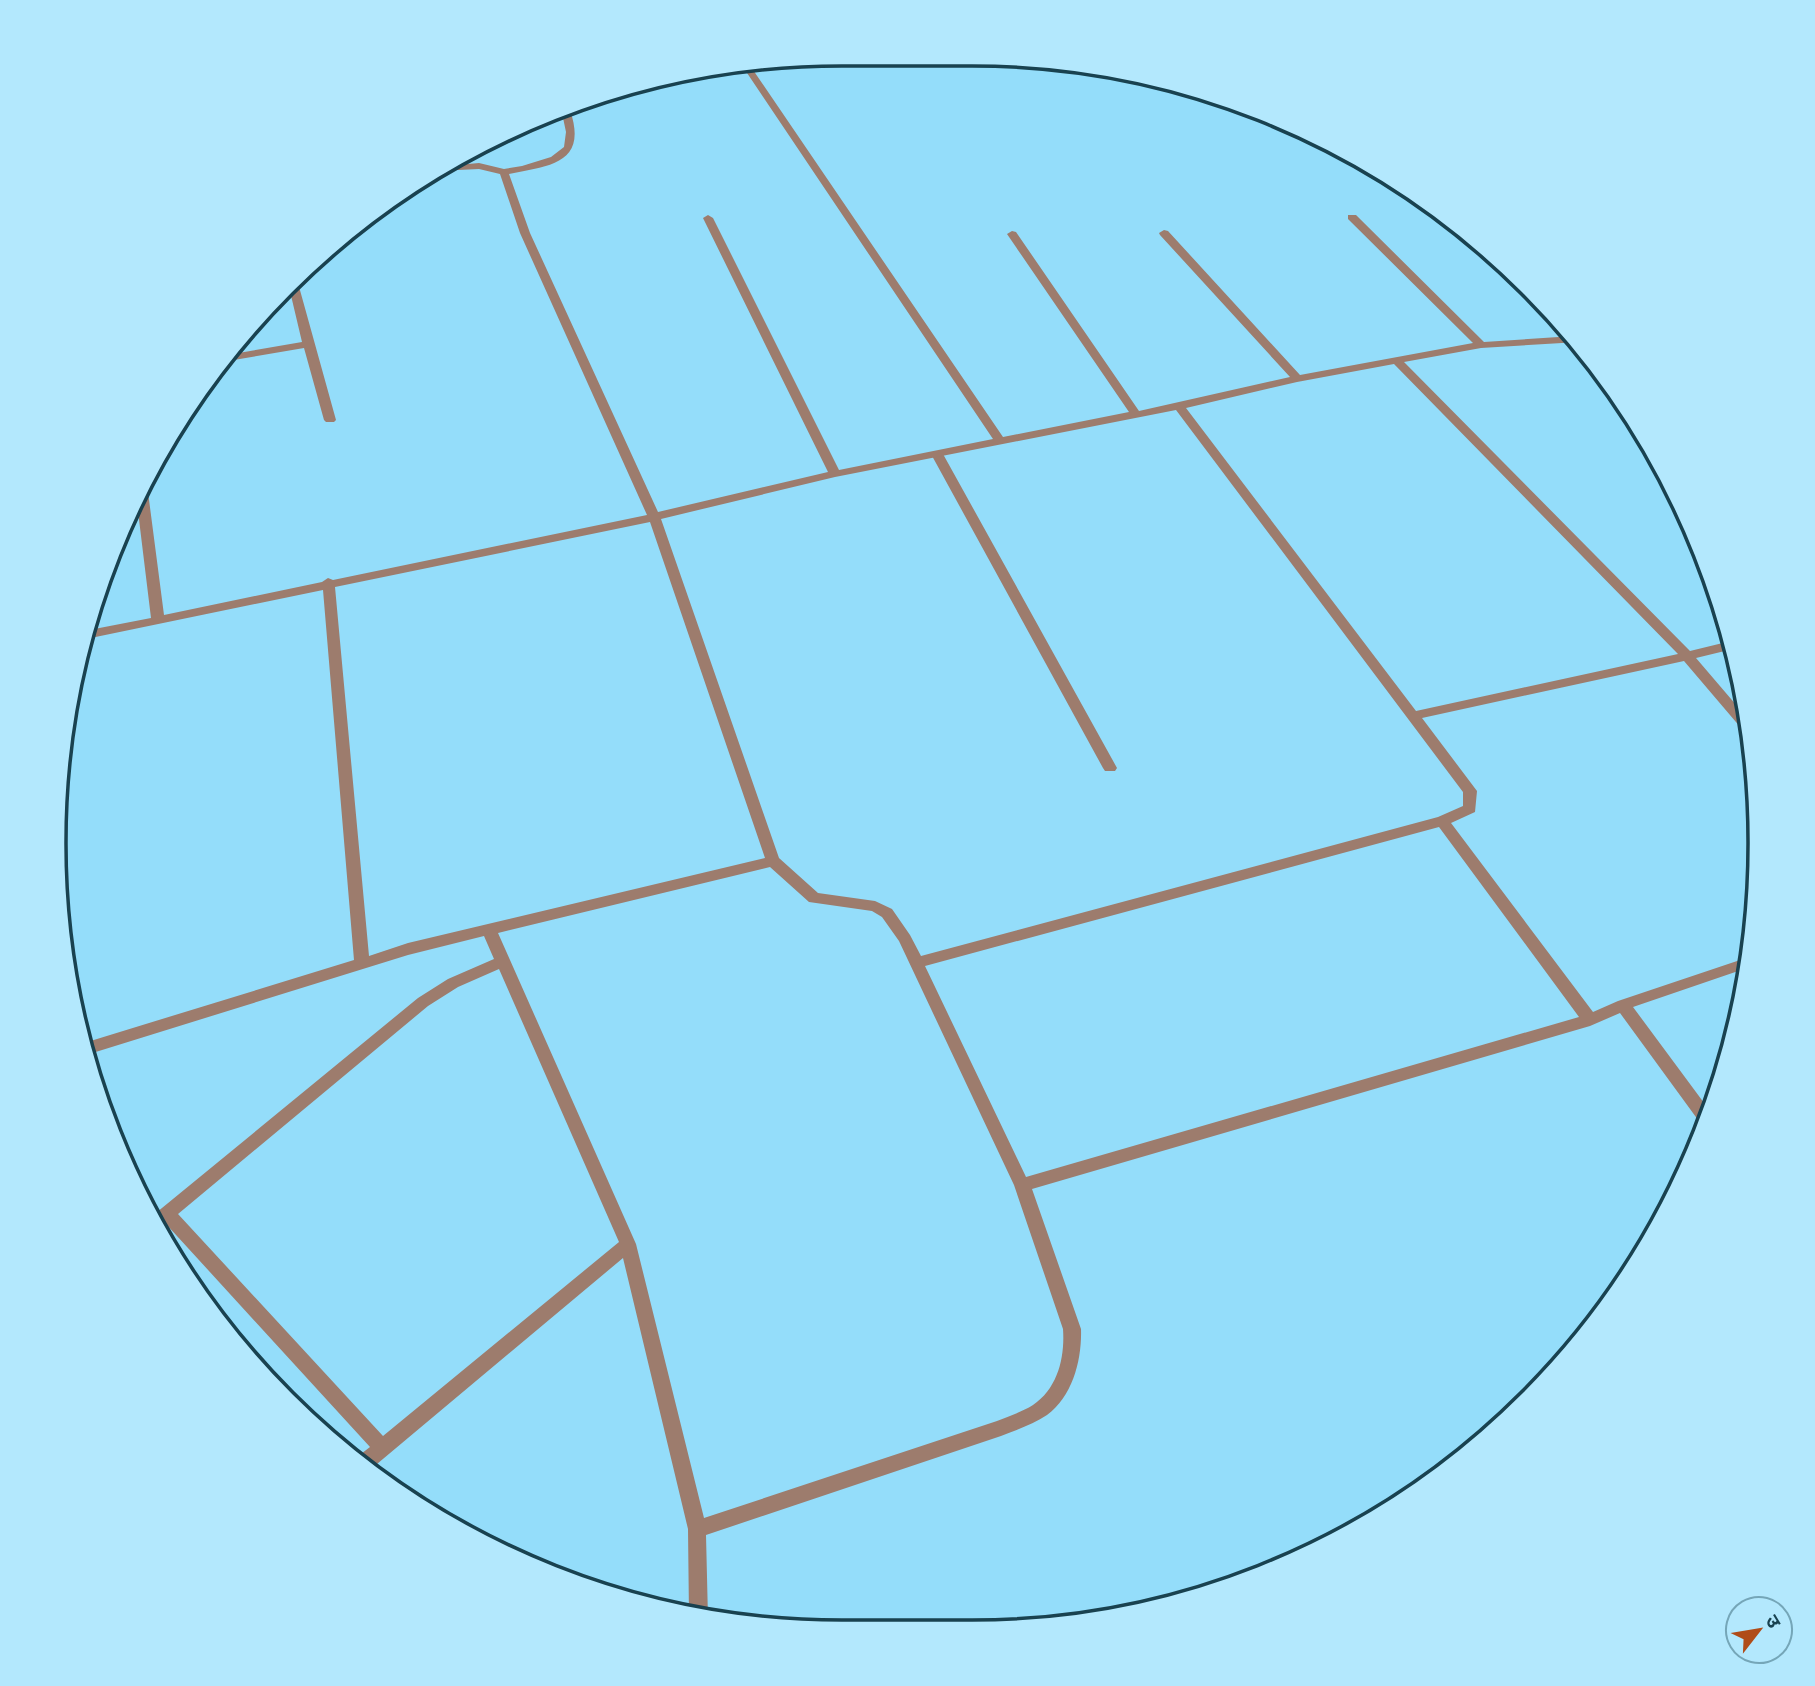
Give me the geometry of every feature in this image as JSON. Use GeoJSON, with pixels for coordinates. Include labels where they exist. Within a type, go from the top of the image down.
{"type":"FeatureCollection","features":[{"type":"Feature","properties":{"kind":"street"},"geometry":{"type":"LineString","coordinates":[[751,72],[1001,442]]}},
{"type":"Feature","properties":{"kind":"street"},"geometry":{"type":"LineString","coordinates":[[462,167],[479,166],[504,172],[547,162],[567,150],[572,141],[567,118]]}},
{"type":"Feature","properties":{"kind":"street"},"geometry":{"type":"LineString","coordinates":[[504,172],[525,233],[654,517],[773,861],[814,898],[875,906],[887,913],[916,963],[1022,1185],[1072,1329],[1075,1352],[1066,1377],[1045,1407],[1001,1428],[697,1529]]}},
{"type":"Feature","properties":{"kind":"street"},"geometry":{"type":"LineString","coordinates":[[1352,216],[1480,345]]}},
{"type":"Feature","properties":{"kind":"street"},"geometry":{"type":"LineString","coordinates":[[708,218],[835,474]]}},
{"type":"Feature","properties":{"kind":"street"},"geometry":{"type":"LineString","coordinates":[[1164,233],[1297,379]]}},
{"type":"Feature","properties":{"kind":"street"},"geometry":{"type":"LineString","coordinates":[[1012,234],[1136,414]]}},
{"type":"Feature","properties":{"kind":"street"},"geometry":{"type":"LineString","coordinates":[[295,293],[330,420]]}},
{"type":"Feature","properties":{"kind":"street"},"geometry":{"type":"LineString","coordinates":[[96,633],[328,582],[654,517],[835,474],[1179,406],[1297,379],[1480,345],[1563,340]]}},
{"type":"Feature","properties":{"kind":"street"},"geometry":{"type":"LineString","coordinates":[[238,356],[308,344]]}},
{"type":"Feature","properties":{"kind":"street"},"geometry":{"type":"LineString","coordinates":[[1396,360],[1687,656],[1738,715]]}},
{"type":"Feature","properties":{"kind":"street"},"geometry":{"type":"LineString","coordinates":[[916,963],[1442,821],[1470,809],[1470,791],[1179,406]]}},
{"type":"Feature","properties":{"kind":"street"},"geometry":{"type":"LineString","coordinates":[[937,454],[1110,768]]}},
{"type":"Feature","properties":{"kind":"street"},"geometry":{"type":"LineString","coordinates":[[144,507],[158,621]]}},
{"type":"Feature","properties":{"kind":"street"},"geometry":{"type":"LineString","coordinates":[[328,582],[362,963]]}},
{"type":"Feature","properties":{"kind":"street"},"geometry":{"type":"LineString","coordinates":[[1413,716],[1723,647]]}},
{"type":"Feature","properties":{"kind":"street"},"geometry":{"type":"LineString","coordinates":[[1442,821],[1590,1020]]}},
{"type":"Feature","properties":{"kind":"street"},"geometry":{"type":"LineString","coordinates":[[94,1046],[362,963],[773,861]]}},
{"type":"Feature","properties":{"kind":"street"},"geometry":{"type":"LineString","coordinates":[[489,930],[628,1244],[697,1529],[699,1606]]}},
{"type":"Feature","properties":{"kind":"street"},"geometry":{"type":"LineString","coordinates":[[163,1216],[423,1002],[453,983],[502,962]]}},
{"type":"Feature","properties":{"kind":"street"},"geometry":{"type":"LineString","coordinates":[[1022,1185],[1590,1020],[1623,1005],[1739,965]]}},
{"type":"Feature","properties":{"kind":"street"},"geometry":{"type":"LineString","coordinates":[[1623,1005],[1700,1110]]}},
{"type":"Feature","properties":{"kind":"street"},"geometry":{"type":"LineString","coordinates":[[169,1227],[382,1447]]}},
{"type":"Feature","properties":{"kind":"street"},"geometry":{"type":"LineString","coordinates":[[369,1458],[628,1244]]}}]}
